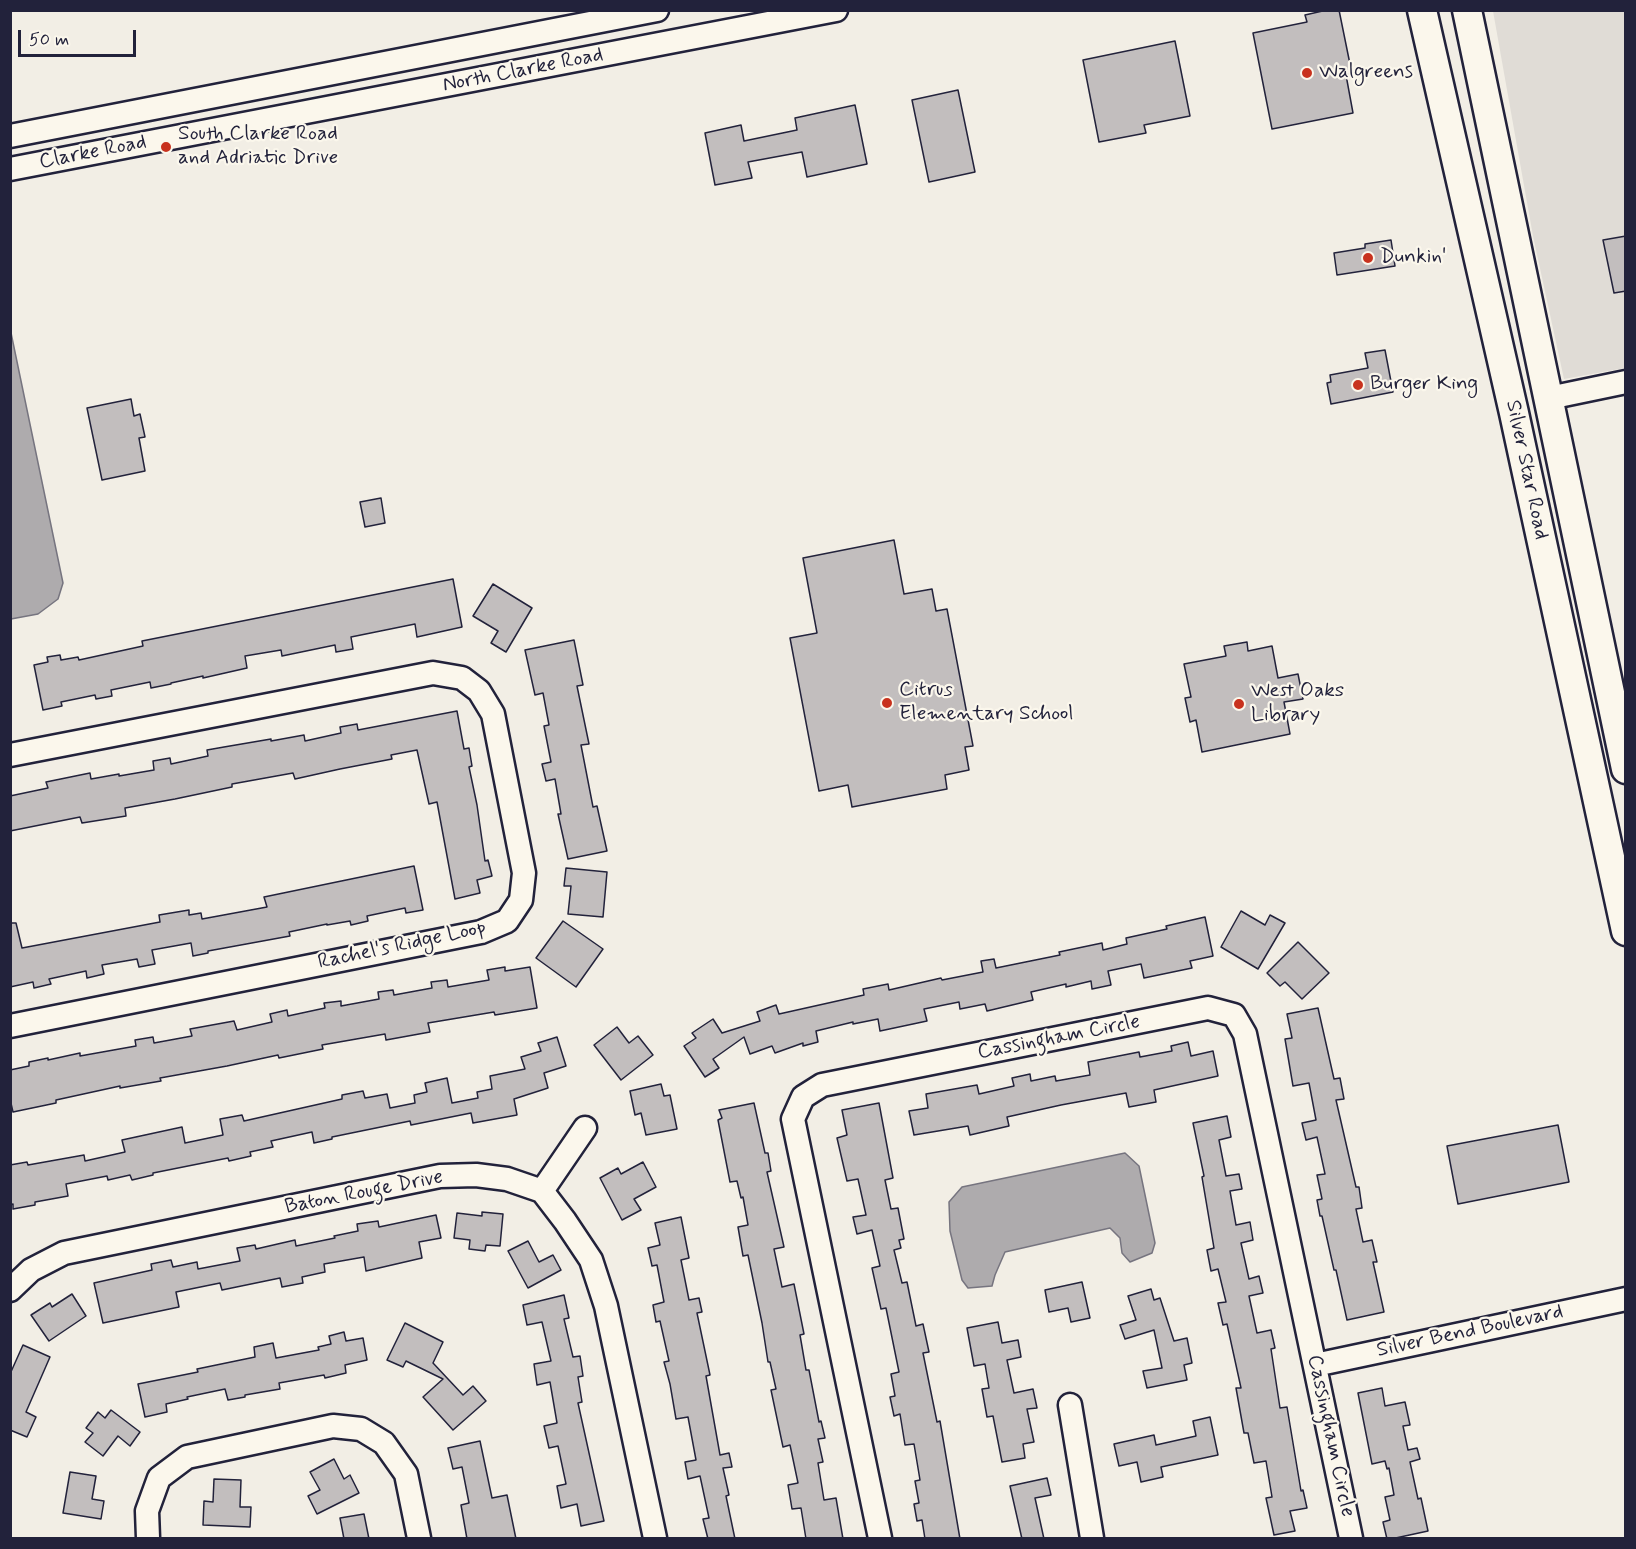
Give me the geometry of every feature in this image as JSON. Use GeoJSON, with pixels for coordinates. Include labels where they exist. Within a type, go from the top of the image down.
{"type":"FeatureCollection","features":[{"type":"Feature","properties":{"kind":"main road","name":"Silver Star Road"},"geometry":{"type":"LineString","coordinates":[[1422,10],[1514,413],[1626,931]]}},
{"type":"Feature","properties":{"kind":"main road","name":"Silver Star Road"},"geometry":{"type":"LineString","coordinates":[[1467,10],[1626,769]]}},
{"type":"Feature","properties":{"kind":"main road"},"geometry":{"type":"LineString","coordinates":[[1514,413],[1531,429],[1542,452],[1595,686],[1611,696]]}},
{"type":"Feature","properties":{"kind":"street","name":"North Clarke Road"},"geometry":{"type":"LineString","coordinates":[[209,98],[657,10]]}},
{"type":"Feature","properties":{"kind":"street","name":"North Clarke Road"},"geometry":{"type":"LineString","coordinates":[[210,131],[836,10]]}},
{"type":"Feature","properties":{"kind":"street"},"geometry":{"type":"LineString","coordinates":[[209,98],[210,131]]}},
{"type":"Feature","properties":{"kind":"street","name":"Clarke Road"},"geometry":{"type":"LineString","coordinates":[[10,136],[209,98]]}},
{"type":"Feature","properties":{"kind":"street","name":"Clarke Road"},"geometry":{"type":"LineString","coordinates":[[10,169],[210,131]]}},
{"type":"Feature","properties":{"kind":"street"},"geometry":{"type":"LineString","coordinates":[[1549,398],[1626,382]]}},
{"type":"Feature","properties":{"kind":"street","name":"Rachel's Ridge Loop"},"geometry":{"type":"LineString","coordinates":[[10,755],[433,673],[462,678],[479,691],[493,714],[524,873],[521,900],[507,921],[481,932],[10,1026]]}},
{"type":"Feature","properties":{"kind":"street","name":"Cassingham Circle"},"geometry":{"type":"LineString","coordinates":[[880,1539],[793,1119],[802,1097],[822,1085],[1208,1008],[1233,1016],[1245,1034],[1352,1539]]}},
{"type":"Feature","properties":{"kind":"street"},"geometry":{"type":"LineString","coordinates":[[585,1128],[542,1191],[566,1221],[591,1260],[606,1306],[655,1539]]}},
{"type":"Feature","properties":{"kind":"street","name":"Baton Rouge Drive"},"geometry":{"type":"LineString","coordinates":[[10,1290],[31,1269],[64,1253],[440,1176],[476,1175],[507,1179],[542,1191]]}},
{"type":"Feature","properties":{"kind":"street","name":"Silver Bend Boulevard"},"geometry":{"type":"LineString","coordinates":[[1316,1365],[1626,1299]]}},
{"type":"Feature","properties":{"kind":"street"},"geometry":{"type":"LineString","coordinates":[[1071,1405],[1092,1539]]}},
{"type":"Feature","properties":{"kind":"street"},"geometry":{"type":"LineString","coordinates":[[148,1539],[147,1511],[159,1478],[187,1457],[333,1426],[361,1429],[384,1443],[406,1474],[419,1539]]}},
{"type":"Feature","properties":{"kind":"shaded area"},"geometry":{"type":"Polygon","coordinates":[[[1493,11],[1625,11],[1625,368],[1564,379],[1533,236],[1493,11]]]}},
{"type":"Feature","properties":{"kind":"shaded area"},"geometry":{"type":"Polygon","coordinates":[[[10,328],[63,583],[58,599],[38,614],[11,619],[10,328]]]}},
{"type":"Feature","properties":{"kind":"shaded area"},"geometry":{"type":"Polygon","coordinates":[[[1125,1153],[1139,1166],[1155,1243],[1152,1253],[1130,1262],[1122,1253],[1120,1238],[1110,1228],[1005,1252],[992,1286],[968,1288],[962,1280],[950,1231],[949,1202],[962,1187],[1125,1153]]]}},
{"type":"Feature","properties":{"kind":"building"},"geometry":{"type":"Polygon","coordinates":[[[1339,10],[1352,74],[1346,75],[1353,113],[1272,129],[1253,33],[1307,22],[1305,15],[1339,10]]]}},
{"type":"Feature","properties":{"kind":"building"},"geometry":{"type":"Polygon","coordinates":[[[1175,41],[1190,116],[1144,125],[1146,133],[1099,142],[1083,60],[1175,41]]]}},
{"type":"Feature","properties":{"kind":"building"},"geometry":{"type":"Polygon","coordinates":[[[958,90],[975,172],[929,182],[912,100],[958,90]]]}},
{"type":"Feature","properties":{"kind":"building"},"geometry":{"type":"Polygon","coordinates":[[[855,105],[867,164],[807,177],[802,152],[748,162],[752,178],[715,185],[705,133],[741,125],[744,141],[797,130],[795,118],[855,105]]]}},
{"type":"Feature","properties":{"kind":"building"},"geometry":{"type":"Polygon","coordinates":[[[1626,236],[1626,291],[1614,293],[1603,240],[1626,236]]]}},
{"type":"Feature","properties":{"kind":"building"},"geometry":{"type":"Polygon","coordinates":[[[1391,240],[1395,266],[1337,275],[1334,253],[1365,248],[1365,244],[1391,240]]]}},
{"type":"Feature","properties":{"kind":"building"},"geometry":{"type":"Polygon","coordinates":[[[1385,350],[1393,392],[1331,404],[1327,383],[1331,382],[1330,375],[1368,368],[1365,353],[1385,350]]]}},
{"type":"Feature","properties":{"kind":"building"},"geometry":{"type":"Polygon","coordinates":[[[131,399],[134,416],[140,414],[145,437],[139,438],[145,471],[102,480],[87,408],[131,399]]]}},
{"type":"Feature","properties":{"kind":"building"},"geometry":{"type":"Polygon","coordinates":[[[381,498],[385,523],[365,527],[360,502],[381,498]]]}},
{"type":"Feature","properties":{"kind":"building"},"geometry":{"type":"Polygon","coordinates":[[[894,540],[904,594],[932,589],[936,611],[947,609],[973,746],[965,747],[969,770],[945,775],[947,789],[852,807],[848,785],[819,791],[790,638],[817,633],[803,558],[894,540]]]}},
{"type":"Feature","properties":{"kind":"building"},"geometry":{"type":"Polygon","coordinates":[[[453,579],[462,627],[417,637],[415,624],[351,637],[353,649],[336,652],[335,645],[282,656],[281,650],[245,656],[247,668],[151,688],[150,682],[111,690],[112,696],[96,699],[95,695],[61,702],[62,706],[43,710],[34,665],[48,662],[47,657],[60,655],[61,660],[78,657],[79,660],[143,646],[142,641],[453,579]]]}},
{"type":"Feature","properties":{"kind":"building"},"geometry":{"type":"Polygon","coordinates":[[[493,584],[532,608],[506,652],[491,643],[498,631],[473,616],[493,584]]]}},
{"type":"Feature","properties":{"kind":"building"},"geometry":{"type":"Polygon","coordinates":[[[574,640],[583,685],[577,686],[589,744],[581,745],[593,807],[597,806],[607,851],[568,859],[558,814],[561,814],[555,779],[546,781],[542,764],[551,762],[544,726],[549,725],[543,693],[535,695],[525,650],[574,640]]]}},
{"type":"Feature","properties":{"kind":"building"},"geometry":{"type":"Polygon","coordinates":[[[1247,642],[1248,651],[1272,646],[1278,678],[1298,674],[1303,699],[1284,702],[1290,734],[1202,752],[1196,720],[1190,722],[1185,698],[1191,697],[1184,664],[1226,656],[1224,646],[1247,642]]]}},
{"type":"Feature","properties":{"kind":"building"},"geometry":{"type":"Polygon","coordinates":[[[457,711],[464,749],[469,748],[472,766],[469,767],[485,861],[488,860],[492,876],[477,880],[480,893],[455,899],[437,802],[429,804],[417,750],[391,755],[392,759],[295,779],[293,773],[125,808],[126,816],[82,823],[80,817],[10,831],[10,796],[48,788],[46,782],[90,773],[91,779],[154,770],[153,761],[170,758],[171,764],[208,756],[207,750],[304,735],[305,741],[341,733],[340,727],[357,724],[358,730],[457,711]]]}},
{"type":"Feature","properties":{"kind":"building"},"geometry":{"type":"Polygon","coordinates":[[[414,866],[423,910],[406,913],[405,908],[367,916],[368,921],[351,925],[350,921],[327,924],[289,932],[290,936],[208,951],[208,953],[193,956],[191,943],[152,950],[155,964],[139,967],[137,959],[102,965],[104,974],[87,978],[86,971],[49,979],[51,984],[34,988],[33,982],[10,987],[10,923],[16,923],[22,948],[160,922],[159,915],[189,910],[189,915],[201,913],[202,919],[267,907],[264,897],[414,866]]]}},
{"type":"Feature","properties":{"kind":"building"},"geometry":{"type":"Polygon","coordinates":[[[566,868],[607,872],[603,917],[568,914],[571,886],[564,886],[566,868]]]}},
{"type":"Feature","properties":{"kind":"building"},"geometry":{"type":"Polygon","coordinates":[[[1241,911],[1265,925],[1270,915],[1285,923],[1258,969],[1221,947],[1241,911]]]}},
{"type":"Feature","properties":{"kind":"building"},"geometry":{"type":"Polygon","coordinates":[[[1205,917],[1213,956],[1190,961],[1192,968],[1144,978],[1141,964],[1108,971],[1111,985],[1092,989],[1091,981],[1066,987],[1066,984],[1031,992],[1033,1000],[987,1011],[985,1004],[960,1009],[959,1002],[924,1009],[927,1021],[880,1031],[878,1019],[853,1024],[853,1022],[816,1031],[818,1042],[803,1046],[803,1043],[775,1053],[772,1046],[750,1054],[744,1037],[713,1059],[719,1068],[705,1077],[684,1046],[696,1038],[692,1033],[713,1019],[722,1033],[760,1021],[757,1012],[776,1005],[779,1014],[864,995],[863,989],[888,984],[889,990],[941,978],[942,980],[983,972],[981,961],[994,959],[996,968],[1060,955],[1059,952],[1102,943],[1103,950],[1127,944],[1126,938],[1167,929],[1166,926],[1205,917]]]}},
{"type":"Feature","properties":{"kind":"building"},"geometry":{"type":"Polygon","coordinates":[[[563,921],[603,949],[576,987],[536,958],[563,921]]]}},
{"type":"Feature","properties":{"kind":"building"},"geometry":{"type":"Polygon","coordinates":[[[1298,942],[1329,973],[1302,999],[1285,982],[1280,986],[1267,973],[1298,942]]]}},
{"type":"Feature","properties":{"kind":"building"},"geometry":{"type":"Polygon","coordinates":[[[505,967],[505,971],[530,967],[537,1008],[495,1015],[494,1012],[428,1023],[430,1032],[386,1040],[385,1034],[322,1045],[323,1049],[279,1058],[278,1055],[160,1078],[161,1081],[120,1088],[120,1086],[13,1112],[10,1099],[10,1070],[29,1066],[29,1062],[136,1046],[135,1040],[153,1037],[154,1043],[192,1036],[190,1029],[234,1021],[237,1030],[272,1022],[270,1014],[287,1010],[288,1016],[325,1008],[324,1003],[341,1001],[341,1006],[379,999],[378,992],[393,990],[394,995],[432,988],[431,982],[447,980],[448,987],[489,980],[487,970],[505,967]]]}},
{"type":"Feature","properties":{"kind":"building"},"geometry":{"type":"Polygon","coordinates":[[[1318,1008],[1334,1079],[1340,1078],[1344,1099],[1336,1100],[1356,1187],[1359,1187],[1362,1208],[1356,1209],[1363,1242],[1372,1240],[1377,1262],[1373,1262],[1384,1312],[1347,1320],[1317,1200],[1322,1199],[1317,1175],[1325,1174],[1317,1137],[1306,1140],[1302,1123],[1316,1120],[1309,1083],[1293,1086],[1285,1039],[1292,1038],[1287,1014],[1318,1008]]]}},
{"type":"Feature","properties":{"kind":"building"},"geometry":{"type":"Polygon","coordinates":[[[617,1027],[629,1043],[638,1036],[653,1055],[621,1080],[594,1045],[617,1027]]]}},
{"type":"Feature","properties":{"kind":"building"},"geometry":{"type":"Polygon","coordinates":[[[557,1037],[566,1066],[544,1073],[548,1088],[514,1099],[517,1115],[473,1123],[471,1113],[411,1125],[410,1121],[332,1137],[332,1139],[314,1143],[312,1132],[271,1141],[273,1147],[250,1152],[251,1156],[229,1161],[228,1158],[153,1173],[153,1175],[132,1180],[130,1175],[108,1180],[107,1176],[66,1184],[68,1196],[13,1209],[13,1204],[10,1205],[10,1165],[27,1162],[28,1165],[84,1155],[85,1161],[125,1152],[122,1140],[182,1127],[185,1143],[223,1135],[220,1119],[242,1115],[244,1121],[342,1099],[342,1095],[363,1091],[365,1098],[387,1094],[390,1108],[415,1103],[414,1095],[427,1092],[425,1083],[447,1078],[452,1103],[478,1098],[477,1092],[492,1089],[490,1076],[525,1069],[521,1057],[541,1051],[538,1043],[557,1037]]]}},
{"type":"Feature","properties":{"kind":"building"},"geometry":{"type":"Polygon","coordinates":[[[1188,1042],[1191,1056],[1213,1051],[1218,1076],[1154,1090],[1156,1102],[1129,1107],[1126,1093],[1007,1117],[1009,1126],[970,1135],[968,1126],[914,1135],[909,1111],[928,1108],[926,1094],[977,1085],[979,1094],[1014,1086],[1012,1078],[1030,1074],[1031,1081],[1055,1076],[1056,1081],[1090,1075],[1088,1062],[1139,1052],[1140,1057],[1172,1051],[1171,1046],[1188,1042]]]}},
{"type":"Feature","properties":{"kind":"building"},"geometry":{"type":"Polygon","coordinates":[[[661,1084],[664,1096],[670,1095],[677,1129],[646,1135],[641,1113],[635,1115],[630,1091],[661,1084]]]}},
{"type":"Feature","properties":{"kind":"building"},"geometry":{"type":"Polygon","coordinates":[[[754,1103],[765,1153],[768,1153],[771,1171],[767,1172],[784,1247],[774,1249],[782,1287],[794,1284],[804,1334],[800,1335],[806,1370],[809,1370],[819,1422],[821,1421],[825,1438],[818,1439],[823,1462],[818,1463],[824,1500],[836,1498],[843,1539],[806,1539],[801,1508],[792,1509],[788,1485],[798,1483],[790,1445],[783,1447],[771,1390],[776,1389],[770,1362],[768,1362],[748,1255],[743,1256],[738,1227],[748,1225],[743,1197],[741,1198],[737,1181],[730,1182],[718,1120],[722,1118],[719,1110],[754,1103]]]}},
{"type":"Feature","properties":{"kind":"building"},"geometry":{"type":"Polygon","coordinates":[[[879,1103],[893,1178],[885,1180],[891,1209],[898,1208],[904,1239],[899,1240],[901,1248],[894,1250],[902,1283],[907,1282],[916,1326],[923,1324],[929,1352],[923,1353],[937,1422],[940,1421],[960,1539],[925,1539],[922,1520],[917,1521],[914,1504],[919,1503],[915,1481],[920,1480],[914,1444],[905,1445],[900,1414],[894,1416],[890,1397],[895,1396],[891,1374],[899,1372],[886,1308],[881,1309],[872,1268],[880,1266],[872,1230],[857,1234],[853,1217],[866,1215],[858,1179],[847,1181],[837,1138],[847,1135],[842,1110],[879,1103]]]}},
{"type":"Feature","properties":{"kind":"building"},"geometry":{"type":"Polygon","coordinates":[[[1227,1116],[1231,1137],[1219,1140],[1226,1176],[1239,1174],[1242,1189],[1230,1191],[1236,1225],[1250,1222],[1253,1240],[1241,1243],[1249,1279],[1259,1276],[1263,1293],[1249,1296],[1257,1333],[1271,1330],[1275,1348],[1271,1349],[1280,1408],[1287,1407],[1301,1491],[1303,1490],[1307,1508],[1290,1511],[1295,1531],[1274,1535],[1266,1498],[1272,1497],[1266,1461],[1254,1463],[1248,1433],[1244,1433],[1236,1388],[1241,1388],[1227,1324],[1223,1325],[1218,1303],[1226,1302],[1218,1269],[1211,1271],[1207,1250],[1214,1248],[1202,1177],[1204,1176],[1193,1123],[1227,1116]]]}},
{"type":"Feature","properties":{"kind":"building"},"geometry":{"type":"Polygon","coordinates":[[[1558,1125],[1569,1182],[1458,1204],[1447,1146],[1558,1125]]]}},
{"type":"Feature","properties":{"kind":"building"},"geometry":{"type":"Polygon","coordinates":[[[643,1162],[656,1187],[634,1199],[641,1210],[622,1220],[600,1178],[618,1168],[621,1174],[643,1162]]]}},
{"type":"Feature","properties":{"kind":"building"},"geometry":{"type":"Polygon","coordinates":[[[482,1212],[503,1214],[500,1246],[486,1245],[485,1251],[469,1249],[470,1240],[454,1238],[457,1213],[482,1216],[482,1212]]]}},
{"type":"Feature","properties":{"kind":"building"},"geometry":{"type":"Polygon","coordinates":[[[436,1215],[441,1238],[419,1242],[422,1258],[366,1271],[364,1257],[324,1264],[325,1272],[302,1277],[303,1283],[282,1287],[280,1278],[222,1290],[220,1283],[176,1292],[179,1307],[103,1323],[94,1283],[152,1270],[151,1264],[171,1260],[173,1267],[197,1262],[198,1269],[240,1261],[237,1248],[255,1245],[256,1249],[295,1240],[296,1246],[358,1231],[357,1224],[378,1221],[379,1227],[436,1215]]]}},
{"type":"Feature","properties":{"kind":"building"},"geometry":{"type":"Polygon","coordinates":[[[681,1217],[689,1258],[681,1260],[689,1300],[699,1298],[702,1312],[697,1313],[710,1375],[706,1376],[720,1455],[729,1453],[732,1467],[723,1468],[735,1539],[708,1539],[703,1519],[709,1518],[700,1476],[688,1479],[685,1462],[696,1460],[688,1417],[676,1419],[664,1362],[669,1361],[660,1321],[656,1322],[653,1305],[664,1302],[657,1265],[652,1266],[648,1248],[660,1245],[655,1223],[681,1217]]]}},
{"type":"Feature","properties":{"kind":"building"},"geometry":{"type":"Polygon","coordinates":[[[528,1241],[539,1262],[553,1255],[561,1270],[528,1288],[508,1251],[528,1241]]]}},
{"type":"Feature","properties":{"kind":"building"},"geometry":{"type":"Polygon","coordinates":[[[1082,1282],[1090,1318],[1071,1322],[1068,1308],[1049,1312],[1045,1290],[1082,1282]]]}},
{"type":"Feature","properties":{"kind":"building"},"geometry":{"type":"Polygon","coordinates":[[[1151,1289],[1154,1300],[1160,1298],[1174,1341],[1187,1338],[1192,1363],[1184,1365],[1187,1380],[1147,1388],[1143,1371],[1162,1368],[1154,1330],[1125,1339],[1120,1325],[1136,1320],[1128,1296],[1151,1289]]]}},
{"type":"Feature","properties":{"kind":"building"},"geometry":{"type":"Polygon","coordinates":[[[72,1294],[86,1316],[49,1341],[31,1315],[50,1303],[52,1307],[72,1294]]]}},
{"type":"Feature","properties":{"kind":"building"},"geometry":{"type":"Polygon","coordinates":[[[564,1295],[569,1318],[564,1319],[573,1357],[580,1356],[583,1376],[578,1377],[582,1402],[578,1403],[604,1521],[581,1526],[577,1504],[561,1508],[557,1486],[566,1484],[558,1446],[549,1448],[544,1426],[557,1423],[550,1382],[537,1385],[534,1364],[551,1361],[542,1322],[527,1325],[523,1305],[564,1295]]]}},
{"type":"Feature","properties":{"kind":"building"},"geometry":{"type":"Polygon","coordinates":[[[998,1322],[1002,1343],[1018,1340],[1021,1357],[1007,1360],[1014,1393],[1033,1389],[1037,1408],[1027,1409],[1034,1442],[1023,1444],[1025,1458],[1002,1462],[993,1416],[987,1417],[982,1389],[989,1388],[985,1364],[974,1366],[967,1328],[998,1322]]]}},
{"type":"Feature","properties":{"kind":"building"},"geometry":{"type":"Polygon","coordinates":[[[405,1323],[443,1342],[433,1363],[463,1395],[473,1386],[486,1401],[453,1430],[423,1397],[443,1379],[406,1361],[403,1367],[387,1360],[405,1323]]]}},
{"type":"Feature","properties":{"kind":"building"},"geometry":{"type":"Polygon","coordinates":[[[344,1332],[346,1341],[363,1338],[367,1360],[345,1365],[346,1373],[325,1378],[324,1375],[279,1383],[280,1389],[228,1400],[225,1389],[187,1397],[188,1399],[166,1404],[167,1412],[145,1417],[138,1384],[255,1357],[254,1347],[273,1343],[276,1358],[319,1350],[318,1347],[331,1344],[329,1336],[344,1332]]]}},
{"type":"Feature","properties":{"kind":"building"},"geometry":{"type":"Polygon","coordinates":[[[23,1345],[50,1357],[26,1412],[36,1417],[27,1437],[10,1430],[10,1374],[23,1345]]]}},
{"type":"Feature","properties":{"kind":"building"},"geometry":{"type":"Polygon","coordinates":[[[1382,1388],[1385,1406],[1405,1402],[1410,1425],[1403,1426],[1408,1450],[1417,1448],[1420,1459],[1410,1462],[1428,1531],[1391,1539],[1387,1539],[1383,1522],[1390,1520],[1385,1497],[1394,1495],[1389,1468],[1387,1469],[1385,1461],[1372,1464],[1358,1393],[1382,1388]]]}},
{"type":"Feature","properties":{"kind":"building"},"geometry":{"type":"Polygon","coordinates":[[[111,1410],[140,1432],[130,1446],[118,1436],[103,1456],[85,1442],[93,1433],[86,1428],[98,1412],[105,1418],[111,1410]]]}},
{"type":"Feature","properties":{"kind":"building"},"geometry":{"type":"Polygon","coordinates":[[[1210,1417],[1218,1455],[1161,1467],[1163,1477],[1141,1482],[1137,1462],[1119,1466],[1114,1444],[1154,1435],[1156,1445],[1196,1436],[1193,1421],[1210,1417]]]}},
{"type":"Feature","properties":{"kind":"building"},"geometry":{"type":"Polygon","coordinates":[[[480,1441],[492,1498],[507,1495],[516,1539],[467,1539],[461,1505],[469,1503],[462,1467],[453,1469],[448,1448],[480,1441]]]}},
{"type":"Feature","properties":{"kind":"building"},"geometry":{"type":"Polygon","coordinates":[[[334,1459],[344,1479],[350,1475],[359,1493],[317,1514],[308,1496],[320,1490],[310,1472],[334,1459]]]}},
{"type":"Feature","properties":{"kind":"building"},"geometry":{"type":"Polygon","coordinates":[[[70,1472],[96,1476],[92,1499],[104,1501],[101,1519],[63,1513],[70,1472]]]}},
{"type":"Feature","properties":{"kind":"building"},"geometry":{"type":"Polygon","coordinates":[[[1047,1478],[1051,1495],[1035,1498],[1044,1539],[1022,1539],[1010,1486],[1047,1478]]]}},
{"type":"Feature","properties":{"kind":"building"},"geometry":{"type":"Polygon","coordinates":[[[214,1479],[241,1480],[240,1507],[251,1507],[250,1527],[203,1525],[204,1501],[213,1502],[214,1479]]]}},
{"type":"Feature","properties":{"kind":"building"},"geometry":{"type":"Polygon","coordinates":[[[364,1514],[369,1539],[344,1539],[340,1518],[364,1514]]]}},
{"type":"Feature","properties":{"kind":"place","name":"Walgreens"},"geometry":{"type":"Point","coordinates":[1307,73]}},
{"type":"Feature","properties":{"kind":"place","name":"South Clarke Road and Adriatic Drive"},"geometry":{"type":"Point","coordinates":[166,147]}},
{"type":"Feature","properties":{"kind":"place","name":"Dunkin'"},"geometry":{"type":"Point","coordinates":[1368,258]}},
{"type":"Feature","properties":{"kind":"place","name":"Burger King"},"geometry":{"type":"Point","coordinates":[1358,385]}},
{"type":"Feature","properties":{"kind":"place","name":"Citrus Elementary School"},"geometry":{"type":"Point","coordinates":[887,703]}},
{"type":"Feature","properties":{"kind":"place","name":"West Oaks Library"},"geometry":{"type":"Point","coordinates":[1239,704]}}]}
